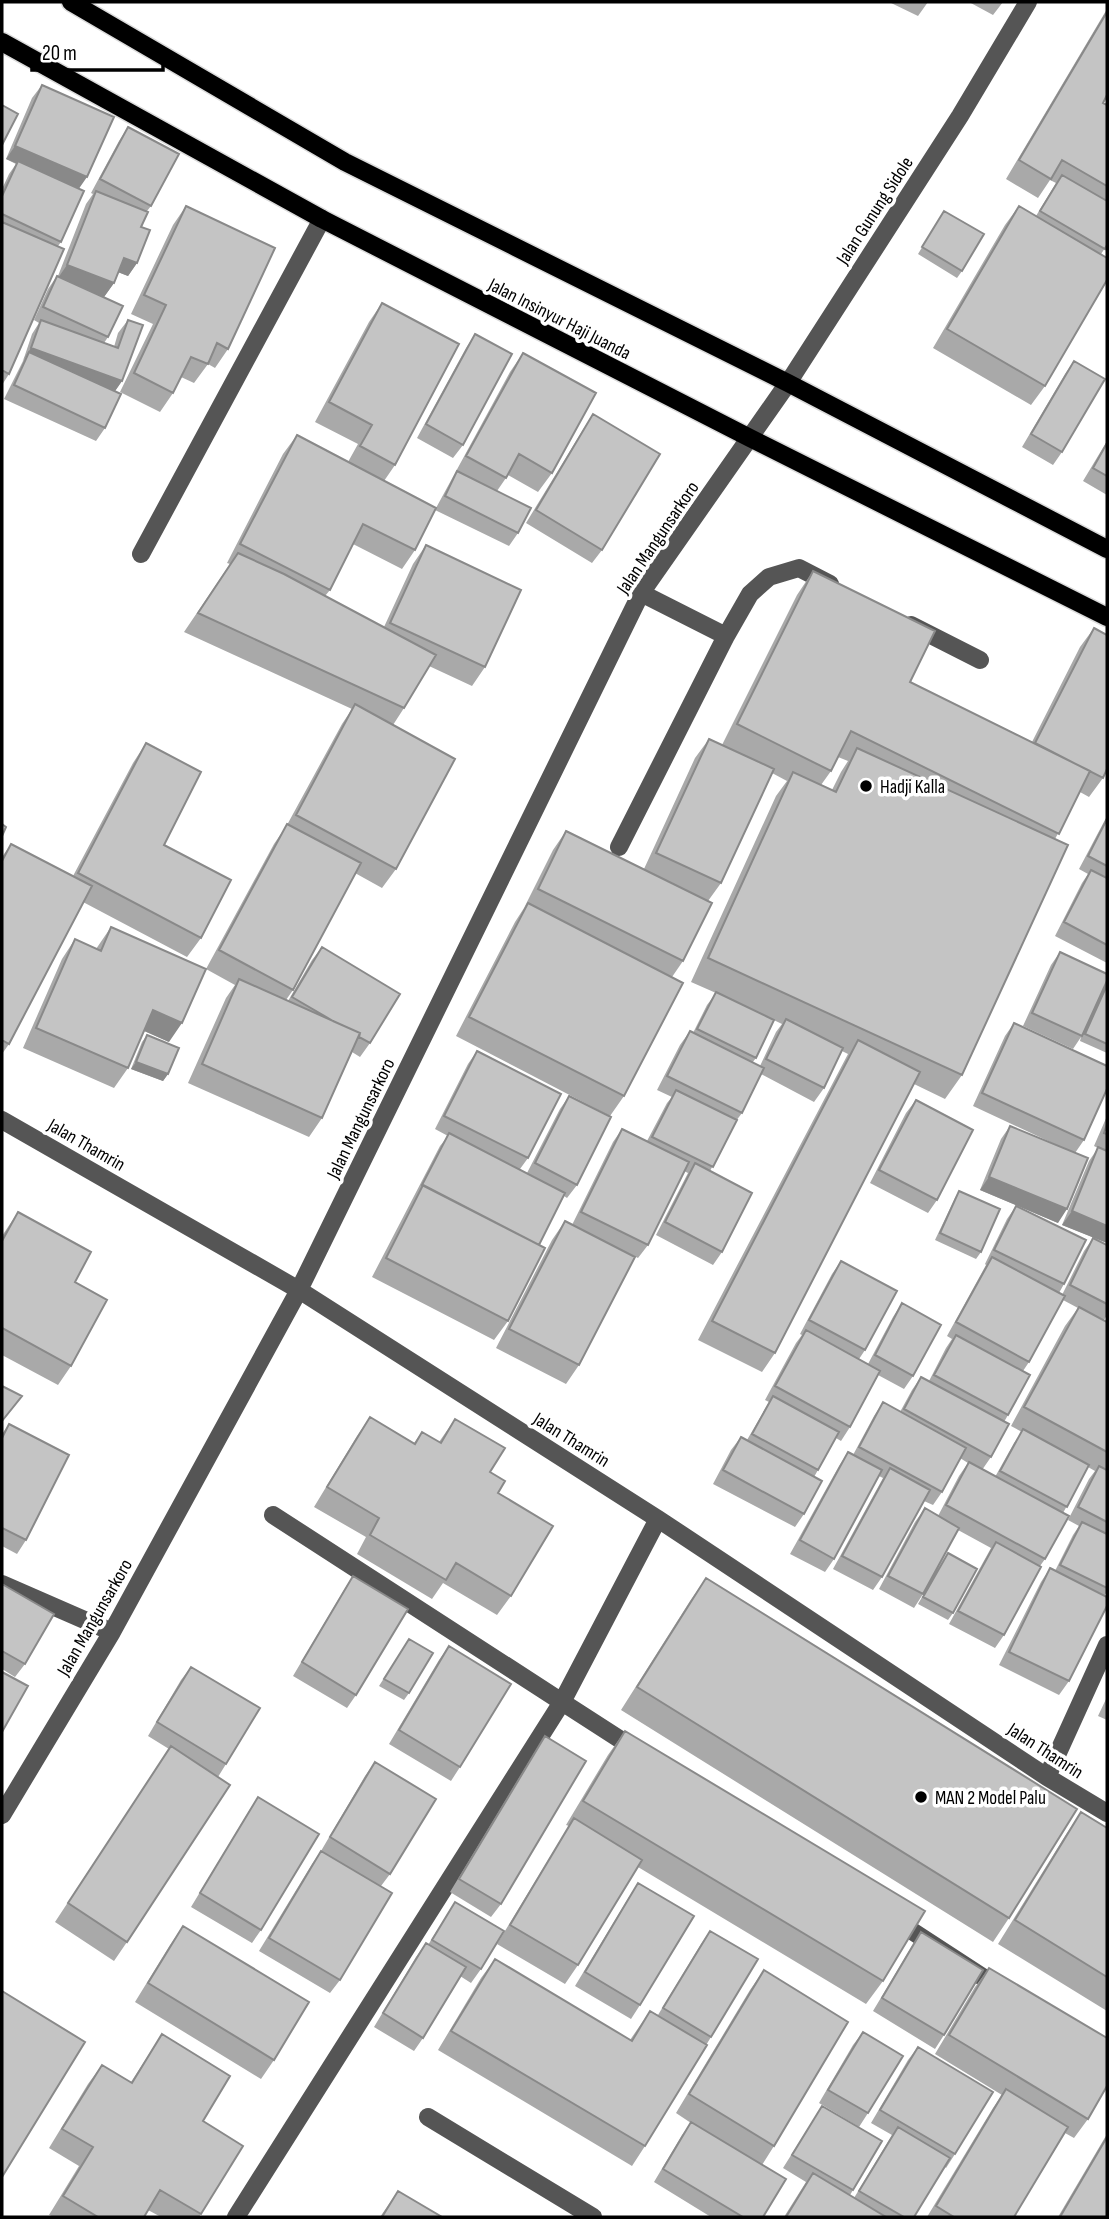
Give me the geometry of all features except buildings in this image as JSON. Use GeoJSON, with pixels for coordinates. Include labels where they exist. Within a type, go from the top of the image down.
{"type":"FeatureCollection","features":[{"type":"Feature","properties":{"kind":"main road"},"geometry":{"type":"LineString","coordinates":[[71,2],[345,162],[788,383],[1107,549]]}},
{"type":"Feature","properties":{"kind":"main road","name":"Jalan Insinyur Haji Juanda"},"geometry":{"type":"LineString","coordinates":[[2,42],[322,219],[1107,617]]}},
{"type":"Feature","properties":{"kind":"street","name":"Jalan Gunung Sidole"},"geometry":{"type":"LineString","coordinates":[[750,438],[960,116],[1028,2]]}},
{"type":"Feature","properties":{"kind":"street"},"geometry":{"type":"LineString","coordinates":[[141,554],[322,219]]}},
{"type":"Feature","properties":{"kind":"street","name":"Jalan Mangunsarkoro"},"geometry":{"type":"LineString","coordinates":[[2,1815],[112,1632],[299,1290],[641,593],[750,438]]}},
{"type":"Feature","properties":{"kind":"street"},"geometry":{"type":"LineString","coordinates":[[619,848],[750,594],[769,577],[799,568],[848,593]]}},
{"type":"Feature","properties":{"kind":"street"},"geometry":{"type":"LineString","coordinates":[[641,593],[726,636]]}},
{"type":"Feature","properties":{"kind":"street"},"geometry":{"type":"LineString","coordinates":[[896,617],[980,660]]}},
{"type":"Feature","properties":{"kind":"street","name":"Jalan Thamrin"},"geometry":{"type":"LineString","coordinates":[[2,1120],[299,1290],[659,1519],[1047,1777],[1107,1813]]}},
{"type":"Feature","properties":{"kind":"street"},"geometry":{"type":"LineString","coordinates":[[273,1515],[655,1762]]}},
{"type":"Feature","properties":{"kind":"street"},"geometry":{"type":"LineString","coordinates":[[236,2217],[562,1702],[659,1519]]}},
{"type":"Feature","properties":{"kind":"street"},"geometry":{"type":"LineString","coordinates":[[2,1584],[112,1632]]}},
{"type":"Feature","properties":{"kind":"street"},"geometry":{"type":"LineString","coordinates":[[1047,1777],[1107,1645]]}},
{"type":"Feature","properties":{"kind":"street"},"geometry":{"type":"LineString","coordinates":[[875,1907],[1014,1998]]}},
{"type":"Feature","properties":{"kind":"street"},"geometry":{"type":"LineString","coordinates":[[428,2117],[593,2217]]}},
{"type":"Feature","properties":{"kind":"place","name":"Hadji Kalla"},"geometry":{"type":"Point","coordinates":[866,786]}},
{"type":"Feature","properties":{"kind":"place","name":"MAN 2 Model Palu"},"geometry":{"type":"Point","coordinates":[921,1797]}}]}
